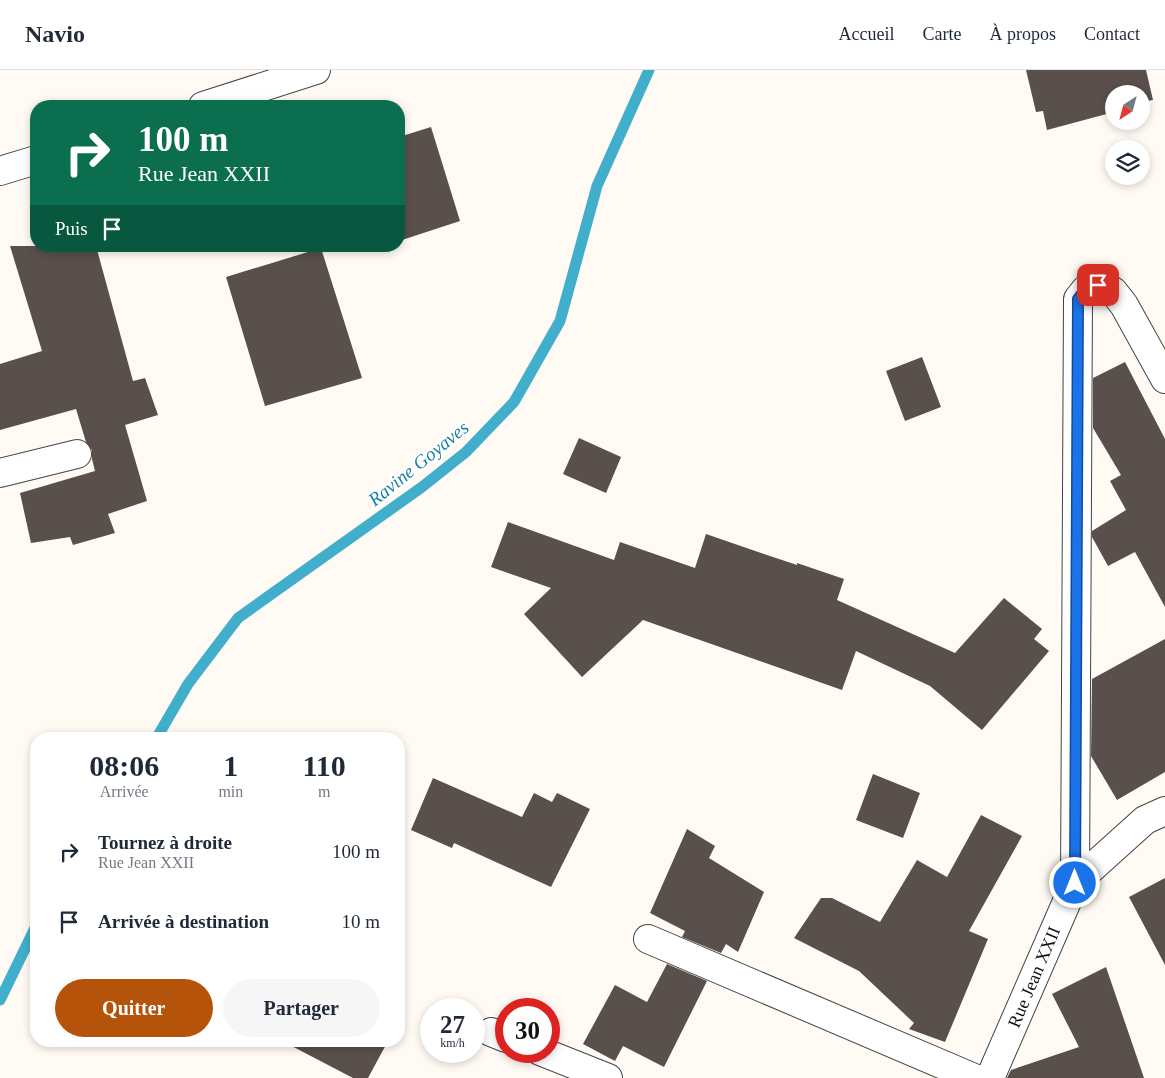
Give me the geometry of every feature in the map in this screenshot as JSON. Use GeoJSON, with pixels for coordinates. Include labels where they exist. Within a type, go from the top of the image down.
{"type":"FeatureCollection","features":[{"type":"Feature","properties":{"kind":"street"},"geometry":{"type":"LineString","coordinates":[[222,100],[316,70]]}},
{"type":"Feature","properties":{"kind":"street"},"geometry":{"type":"LineString","coordinates":[[0,171],[30,162]]}},
{"type":"Feature","properties":{"kind":"street","name":"Rue Jean XXII"},"geometry":{"type":"LineString","coordinates":[[999,1072],[1075,883],[1078,299],[1086,289],[1098,285],[1113,291],[1124,304],[1165,379]]}},
{"type":"Feature","properties":{"kind":"street"},"geometry":{"type":"LineString","coordinates":[[0,474],[77,454]]}},
{"type":"Feature","properties":{"kind":"street"},"geometry":{"type":"LineString","coordinates":[[1075,883],[1145,820],[1165,811]]}},
{"type":"Feature","properties":{"kind":"street"},"geometry":{"type":"LineString","coordinates":[[648,939],[974,1078]]}},
{"type":"Feature","properties":{"kind":"street"},"geometry":{"type":"LineString","coordinates":[[560,1059],[608,1078]]}},
{"type":"Feature","properties":{"kind":"building"},"geometry":{"type":"Polygon","coordinates":[[[1026,70],[1146,70],[1150,85],[1105,85],[1105,114],[1047,130],[1043,111],[1036,112],[1026,70]]]}},
{"type":"Feature","properties":{"kind":"building"},"geometry":{"type":"Polygon","coordinates":[[[1150,87],[1153,100],[1150,100],[1150,87]]]}},
{"type":"Feature","properties":{"kind":"building"},"geometry":{"type":"Polygon","coordinates":[[[431,127],[460,221],[405,239],[405,135],[431,127]]]}},
{"type":"Feature","properties":{"kind":"building"},"geometry":{"type":"Polygon","coordinates":[[[10,246],[30,246],[30,252],[98,252],[133,381],[145,378],[158,415],[125,425],[147,501],[108,514],[115,533],[73,545],[70,537],[31,543],[20,493],[95,471],[92,450],[86,442],[76,409],[0,430],[0,364],[42,351],[10,246]]]}},
{"type":"Feature","properties":{"kind":"building"},"geometry":{"type":"Polygon","coordinates":[[[308,252],[322,252],[362,378],[265,406],[226,277],[308,252]]]}},
{"type":"Feature","properties":{"kind":"building"},"geometry":{"type":"Polygon","coordinates":[[[922,357],[941,407],[905,421],[886,371],[922,357]]]}},
{"type":"Feature","properties":{"kind":"building"},"geometry":{"type":"Polygon","coordinates":[[[1125,362],[1165,439],[1165,607],[1135,552],[1108,566],[1092,537],[1092,531],[1126,510],[1110,481],[1121,475],[1093,428],[1093,378],[1125,362]]]}},
{"type":"Feature","properties":{"kind":"building"},"geometry":{"type":"Polygon","coordinates":[[[579,438],[621,457],[606,493],[563,474],[579,438]]]}},
{"type":"Feature","properties":{"kind":"building"},"geometry":{"type":"Polygon","coordinates":[[[508,522],[614,560],[620,542],[695,568],[706,534],[844,579],[837,600],[955,653],[1004,598],[1042,629],[1034,639],[1049,651],[982,730],[930,686],[856,651],[842,690],[643,620],[582,677],[524,614],[551,588],[491,567],[508,522]]]}},
{"type":"Feature","properties":{"kind":"building"},"geometry":{"type":"Polygon","coordinates":[[[1165,639],[1165,772],[1117,800],[1091,756],[1092,679],[1165,639]]]}},
{"type":"Feature","properties":{"kind":"building"},"geometry":{"type":"Polygon","coordinates":[[[873,774],[920,793],[903,838],[856,820],[873,774]]]}},
{"type":"Feature","properties":{"kind":"building"},"geometry":{"type":"Polygon","coordinates":[[[433,778],[522,817],[534,793],[552,802],[557,793],[590,809],[551,887],[454,843],[452,848],[411,830],[433,778]]]}},
{"type":"Feature","properties":{"kind":"building"},"geometry":{"type":"Polygon","coordinates":[[[981,815],[1022,836],[969,931],[988,939],[945,1042],[909,1029],[914,1023],[859,971],[794,938],[821,898],[832,898],[880,922],[917,860],[947,877],[981,815]]]}},
{"type":"Feature","properties":{"kind":"building"},"geometry":{"type":"Polygon","coordinates":[[[687,829],[715,846],[709,858],[764,892],[738,952],[726,944],[721,953],[682,937],[685,931],[650,913],[687,829]]]}},
{"type":"Feature","properties":{"kind":"building"},"geometry":{"type":"Polygon","coordinates":[[[1165,878],[1165,965],[1129,897],[1165,878]]]}},
{"type":"Feature","properties":{"kind":"building"},"geometry":{"type":"Polygon","coordinates":[[[667,964],[707,981],[664,1067],[623,1046],[615,1061],[583,1044],[615,985],[647,1002],[667,964]]]}},
{"type":"Feature","properties":{"kind":"building"},"geometry":{"type":"Polygon","coordinates":[[[1106,967],[1144,1078],[1007,1078],[1011,1070],[1079,1047],[1052,994],[1106,967]]]}},
{"type":"Feature","properties":{"kind":"building"},"geometry":{"type":"Polygon","coordinates":[[[294,1047],[385,1047],[368,1078],[353,1078],[294,1047]]]}},
{"type":"Feature","properties":{"kind":"waterway","name":"Ravine Goyaves"},"geometry":{"type":"LineString","coordinates":[[160,732],[188,684],[238,618],[422,487],[466,452],[514,402],[560,321],[597,186],[649,70]]}},
{"type":"Feature","properties":{"kind":"waterway","name":"Ravine Goyaves"},"geometry":{"type":"LineString","coordinates":[[0,1000],[30,938]]}},
{"type":"Feature","properties":{"kind":"route"},"geometry":{"type":"LineString","coordinates":[[1075,883],[1078,299],[1086,289],[1098,285]]}}]}
